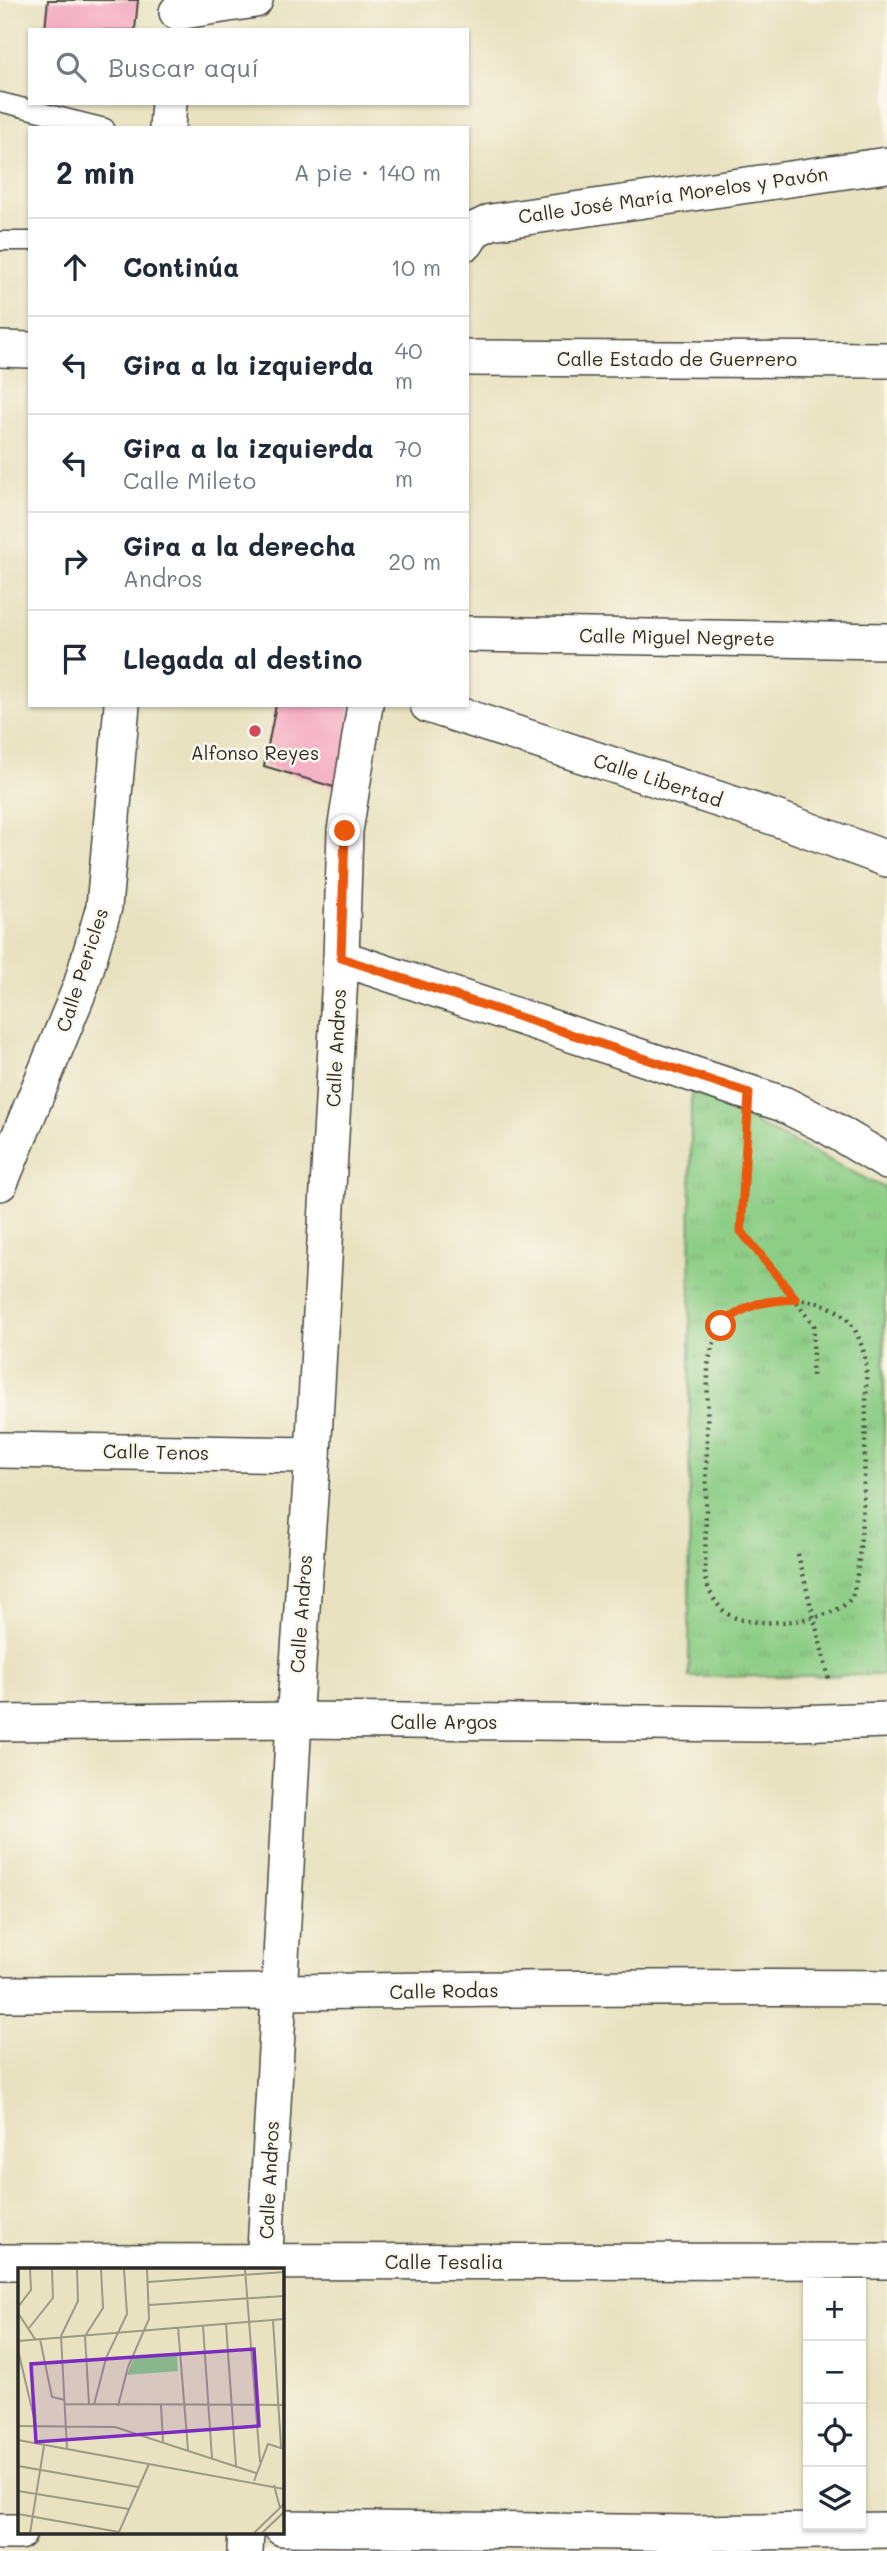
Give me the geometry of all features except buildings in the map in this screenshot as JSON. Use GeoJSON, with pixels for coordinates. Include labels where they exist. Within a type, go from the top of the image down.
{"type":"FeatureCollection","features":[{"type":"Feature","properties":{"kind":"street"},"geometry":{"type":"LineString","coordinates":[[177,14],[255,0]]}},
{"type":"Feature","properties":{"kind":"street"},"geometry":{"type":"LineString","coordinates":[[167,126],[169,105]]}},
{"type":"Feature","properties":{"kind":"street","name":"Calle José María Morelos y Pavón"},"geometry":{"type":"LineString","coordinates":[[469,239],[474,230],[491,222],[887,165]]}},
{"type":"Feature","properties":{"kind":"street"},"geometry":{"type":"LineString","coordinates":[[0,349],[28,350]]}},
{"type":"Feature","properties":{"kind":"street","name":"Calle Estado de Guerrero"},"geometry":{"type":"LineString","coordinates":[[469,358],[887,360]]}},
{"type":"Feature","properties":{"kind":"street","name":"Calle Miguel Negrete"},"geometry":{"type":"LineString","coordinates":[[469,634],[887,641]]}},
{"type":"Feature","properties":{"kind":"street","name":"Calle Pericles"},"geometry":{"type":"LineString","coordinates":[[0,1183],[81,986],[104,907],[122,707]]}},
{"type":"Feature","properties":{"kind":"street","name":"Calle Andros"},"geometry":{"type":"LineString","coordinates":[[264,2265],[294,1720],[313,1455],[341,958],[345,831],[365,707]]}},
{"type":"Feature","properties":{"kind":"street","name":"Calle Libertad"},"geometry":{"type":"LineString","coordinates":[[434,707],[773,817],[887,859]]}},
{"type":"Feature","properties":{"kind":"street"},"geometry":{"type":"LineString","coordinates":[[341,958],[783,1104],[887,1161]]}},
{"type":"Feature","properties":{"kind":"street","name":"Calle Tenos"},"geometry":{"type":"LineString","coordinates":[[0,1450],[313,1455]]}},
{"type":"Feature","properties":{"kind":"street","name":"Calle Argos"},"geometry":{"type":"LineString","coordinates":[[0,1723],[294,1720],[762,1724],[887,1720]]}},
{"type":"Feature","properties":{"kind":"street","name":"Calle Rodas"},"geometry":{"type":"LineString","coordinates":[[0,1994],[278,1994],[710,1986],[887,1988]]}},
{"type":"Feature","properties":{"kind":"street","name":"Calle Tesalia"},"geometry":{"type":"LineString","coordinates":[[0,2262],[264,2265],[887,2261]]}},
{"type":"Feature","properties":{"kind":"street"},"geometry":{"type":"LineString","coordinates":[[284,2528],[698,2533],[887,2530]]}},
{"type":"Feature","properties":{"kind":"street"},"geometry":{"type":"LineString","coordinates":[[0,2532],[18,2532]]}},
{"type":"Feature","properties":{"kind":"lane"},"geometry":{"type":"LineString","coordinates":[[0,102],[97,126]]}},
{"type":"Feature","properties":{"kind":"lane"},"geometry":{"type":"LineString","coordinates":[[0,241],[28,241]]}},
{"type":"Feature","properties":{"kind":"path"},"geometry":{"type":"LineString","coordinates":[[749,1093],[741,1231],[814,1325],[812,1377]]}},
{"type":"Feature","properties":{"kind":"path"},"geometry":{"type":"LineString","coordinates":[[796,1299],[831,1307],[853,1326],[866,1363],[860,1562],[856,1585],[845,1607],[814,1618],[752,1622],[735,1618],[721,1608],[709,1593],[705,1578],[708,1366],[712,1341],[721,1326],[738,1310],[766,1301],[796,1299]]}},
{"type":"Feature","properties":{"kind":"path"},"geometry":{"type":"LineString","coordinates":[[798,1554],[839,1722]]}},
{"type":"Feature","properties":{"kind":"green space"},"geometry":{"type":"Polygon","coordinates":[[[691,1091],[885,1188],[883,1675],[689,1677],[691,1091]]]}},
{"type":"Feature","properties":{"kind":"place","name":"Alfonso Reyes"},"geometry":{"type":"Point","coordinates":[255,731]}},
{"type":"Feature","properties":{"kind":"route"},"geometry":{"type":"LineString","coordinates":[[345,831],[341,958],[749,1093],[741,1231],[796,1299],[766,1301],[738,1310],[721,1326]]}}]}
